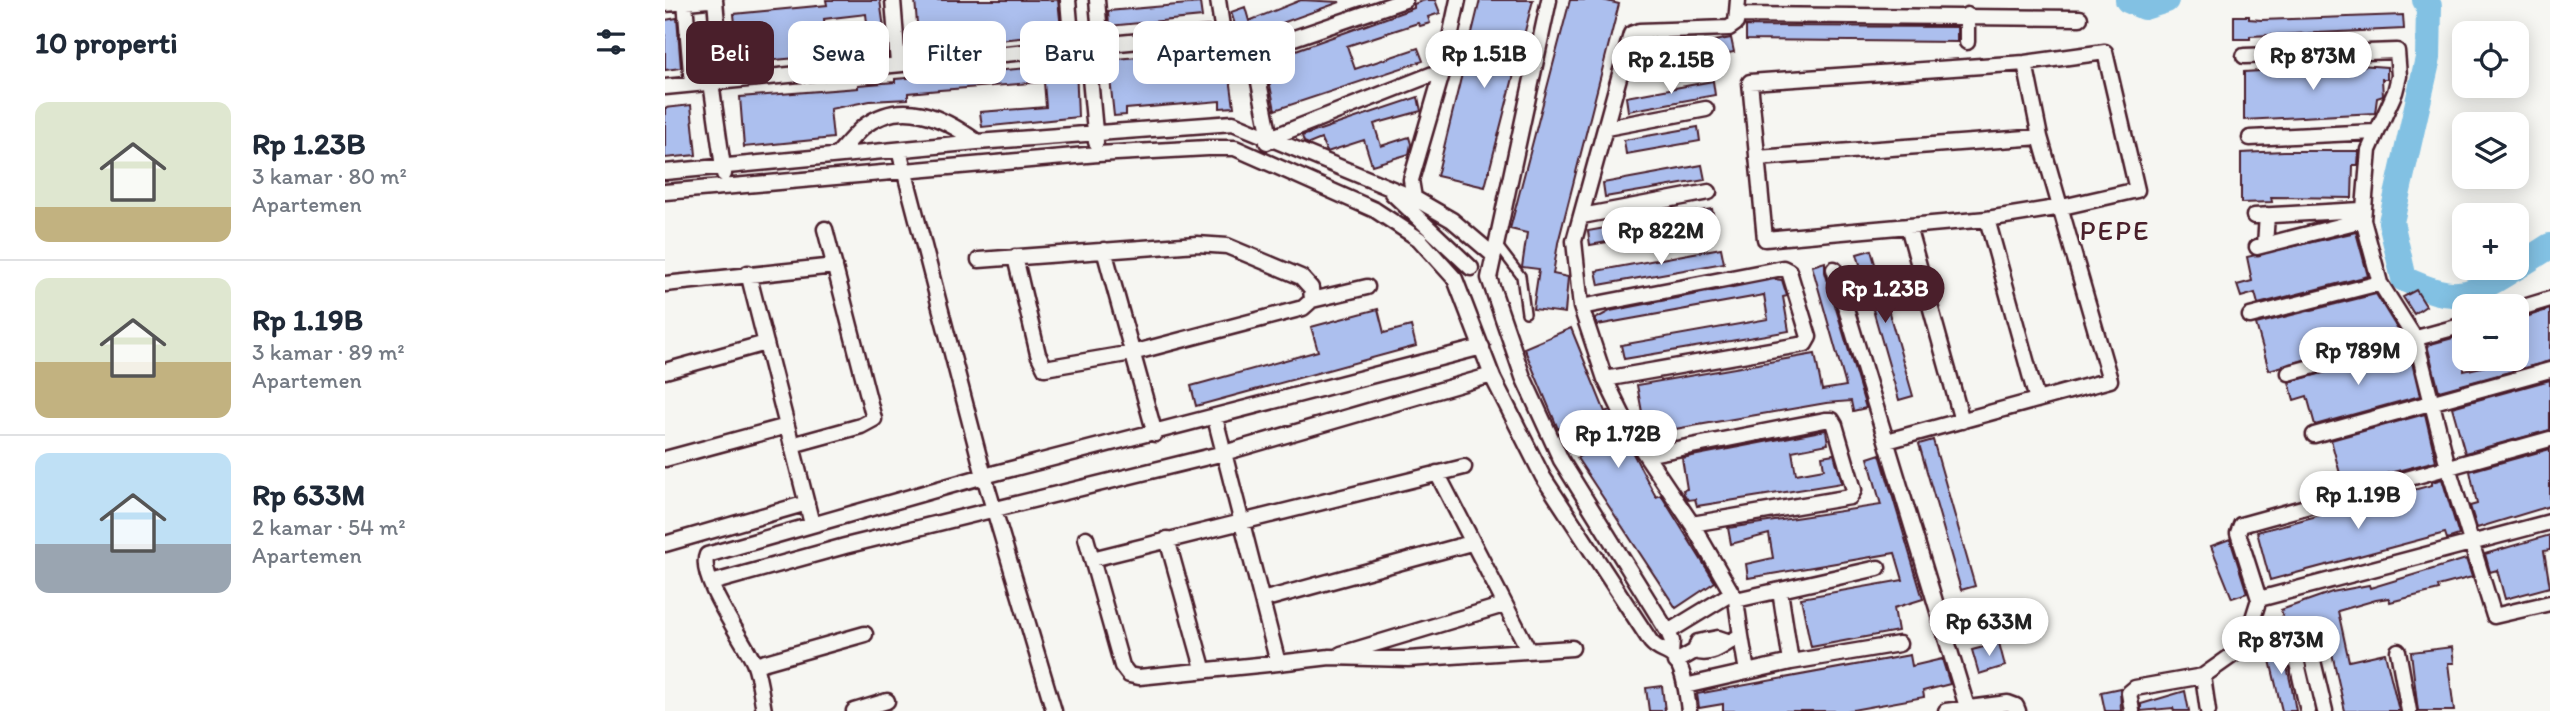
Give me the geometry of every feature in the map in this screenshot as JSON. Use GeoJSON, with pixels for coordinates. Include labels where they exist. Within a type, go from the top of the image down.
{"type":"FeatureCollection","features":[{"type":"Feature","properties":{"kind":"street"},"geometry":{"type":"LineString","coordinates":[[665,4],[708,0]]}},
{"type":"Feature","properties":{"kind":"street"},"geometry":{"type":"LineString","coordinates":[[715,0],[716,21]]}},
{"type":"Feature","properties":{"kind":"street"},"geometry":{"type":"LineString","coordinates":[[893,0],[898,64]]}},
{"type":"Feature","properties":{"kind":"street"},"geometry":{"type":"LineString","coordinates":[[1068,0],[1076,21]]}},
{"type":"Feature","properties":{"kind":"street"},"geometry":{"type":"LineString","coordinates":[[1092,21],[1097,0]]}},
{"type":"Feature","properties":{"kind":"street"},"geometry":{"type":"LineString","coordinates":[[1218,0],[1221,21]]}},
{"type":"Feature","properties":{"kind":"street"},"geometry":{"type":"LineString","coordinates":[[1295,38],[1405,0]]}},
{"type":"Feature","properties":{"kind":"street"},"geometry":{"type":"LineString","coordinates":[[1414,198],[1411,180],[1443,70],[1458,0]]}},
{"type":"Feature","properties":{"kind":"street"},"geometry":{"type":"LineString","coordinates":[[1549,0],[1489,278],[1523,377],[1555,449],[1668,632],[1685,686],[1689,711]]}},
{"type":"Feature","properties":{"kind":"street"},"geometry":{"type":"LineString","coordinates":[[685,2],[687,21]]}},
{"type":"Feature","properties":{"kind":"street"},"geometry":{"type":"LineString","coordinates":[[1747,672],[1734,639],[1734,597],[1692,524],[1633,436],[1605,379],[1581,307],[1574,241],[1631,34],[1639,31],[1729,28],[1736,23],[1738,7],[2080,18]]}},
{"type":"Feature","properties":{"kind":"street"},"geometry":{"type":"LineString","coordinates":[[1967,15],[1967,42]]}},
{"type":"Feature","properties":{"kind":"street"},"geometry":{"type":"LineString","coordinates":[[2244,56],[2397,51],[2399,76],[2387,115],[2375,132],[2369,150],[2362,215],[2380,283],[2416,340],[2448,467],[2494,616],[2550,603]]}},
{"type":"Feature","properties":{"kind":"street"},"geometry":{"type":"LineString","coordinates":[[774,76],[1020,52]]}},
{"type":"Feature","properties":{"kind":"street"},"geometry":{"type":"LineString","coordinates":[[2105,52],[2138,187],[2061,208],[1987,219],[1765,239],[1750,82],[2025,63],[2105,52]]}},
{"type":"Feature","properties":{"kind":"street"},"geometry":{"type":"LineString","coordinates":[[1887,441],[2110,380],[2040,137],[2025,63]]}},
{"type":"Feature","properties":{"kind":"street"},"geometry":{"type":"LineString","coordinates":[[1258,157],[1270,138],[1443,70]]}},
{"type":"Feature","properties":{"kind":"street"},"geometry":{"type":"LineString","coordinates":[[665,87],[692,84]]}},
{"type":"Feature","properties":{"kind":"street"},"geometry":{"type":"LineString","coordinates":[[717,84],[725,188]]}},
{"type":"Feature","properties":{"kind":"street"},"geometry":{"type":"LineString","coordinates":[[1089,84],[1098,154]]}},
{"type":"Feature","properties":{"kind":"street"},"geometry":{"type":"LineString","coordinates":[[1259,84],[1270,138]]}},
{"type":"Feature","properties":{"kind":"street"},"geometry":{"type":"LineString","coordinates":[[1606,128],[1706,109]]}},
{"type":"Feature","properties":{"kind":"street"},"geometry":{"type":"LineString","coordinates":[[837,155],[864,126],[886,116],[912,111],[936,116],[977,142]]}},
{"type":"Feature","properties":{"kind":"street"},"geometry":{"type":"LineString","coordinates":[[665,172],[977,142],[1233,122],[1389,190],[1414,198],[1495,250]]}},
{"type":"Feature","properties":{"kind":"street"},"geometry":{"type":"LineString","coordinates":[[2250,138],[2375,132]]}},
{"type":"Feature","properties":{"kind":"street"},"geometry":{"type":"LineString","coordinates":[[1757,158],[2040,137]]}},
{"type":"Feature","properties":{"kind":"street"},"geometry":{"type":"LineString","coordinates":[[665,192],[1098,154],[1207,148],[1235,149],[1258,157],[1375,210],[1419,239],[1452,275],[1492,375],[1543,477],[1658,650],[1674,658],[1695,651],[1698,642],[1718,638],[1734,639]]}},
{"type":"Feature","properties":{"kind":"street"},"geometry":{"type":"LineString","coordinates":[[899,150],[984,476],[1053,711]]}},
{"type":"Feature","properties":{"kind":"street"},"geometry":{"type":"LineString","coordinates":[[1389,190],[1415,164]]}},
{"type":"Feature","properties":{"kind":"street"},"geometry":{"type":"LineString","coordinates":[[1389,190],[1471,268]]}},
{"type":"Feature","properties":{"kind":"street"},"geometry":{"type":"LineString","coordinates":[[1582,216],[1709,192]]}},
{"type":"Feature","properties":{"kind":"street"},"geometry":{"type":"LineString","coordinates":[[2362,215],[2261,246],[2260,216],[2362,215]]}},
{"type":"Feature","properties":{"kind":"street"},"geometry":{"type":"LineString","coordinates":[[1987,219],[2037,400]]}},
{"type":"Feature","properties":{"kind":"street"},"geometry":{"type":"LineString","coordinates":[[1908,226],[1962,421]]}},
{"type":"Feature","properties":{"kind":"street"},"geometry":{"type":"LineString","coordinates":[[792,445],[861,426],[874,419],[825,229]]}},
{"type":"Feature","properties":{"kind":"street"},"geometry":{"type":"LineString","coordinates":[[979,260],[1197,244],[1227,246],[1301,277],[1311,288],[1313,300]]}},
{"type":"Feature","properties":{"kind":"street"},"geometry":{"type":"LineString","coordinates":[[1104,250],[1155,434]]}},
{"type":"Feature","properties":{"kind":"street"},"geometry":{"type":"LineString","coordinates":[[1452,275],[1471,268],[1495,250]]}},
{"type":"Feature","properties":{"kind":"street"},"geometry":{"type":"LineString","coordinates":[[1015,257],[1038,354],[1045,368],[1132,353],[1303,308],[1313,300],[1367,287]]}},
{"type":"Feature","properties":{"kind":"street"},"geometry":{"type":"LineString","coordinates":[[665,284],[835,265]]}},
{"type":"Feature","properties":{"kind":"street"},"geometry":{"type":"LineString","coordinates":[[1581,307],[1783,268],[1789,271],[1808,337],[1805,344],[1605,379]]}},
{"type":"Feature","properties":{"kind":"street"},"geometry":{"type":"LineString","coordinates":[[1835,269],[1968,707]]}},
{"type":"Feature","properties":{"kind":"street"},"geometry":{"type":"LineString","coordinates":[[748,273],[812,524]]}},
{"type":"Feature","properties":{"kind":"street"},"geometry":{"type":"LineString","coordinates":[[2250,316],[2380,283]]}},
{"type":"Feature","properties":{"kind":"street"},"geometry":{"type":"LineString","coordinates":[[2529,305],[2550,299]]}},
{"type":"Feature","properties":{"kind":"street"},"geometry":{"type":"LineString","coordinates":[[2288,373],[2452,329]]}},
{"type":"Feature","properties":{"kind":"street"},"geometry":{"type":"LineString","coordinates":[[665,371],[766,343]]}},
{"type":"Feature","properties":{"kind":"street"},"geometry":{"type":"LineString","coordinates":[[764,711],[755,665],[711,583],[705,561],[707,555],[984,476],[1155,434],[1440,356],[1482,347]]}},
{"type":"Feature","properties":{"kind":"street"},"geometry":{"type":"LineString","coordinates":[[2314,435],[2550,370]]}},
{"type":"Feature","properties":{"kind":"street"},"geometry":{"type":"LineString","coordinates":[[711,583],[845,546],[1224,453],[1492,375]]}},
{"type":"Feature","properties":{"kind":"street"},"geometry":{"type":"LineString","coordinates":[[1215,418],[1278,663]]}},
{"type":"Feature","properties":{"kind":"street"},"geometry":{"type":"LineString","coordinates":[[1646,455],[1832,420],[1854,490],[1850,498],[1692,524]]}},
{"type":"Feature","properties":{"kind":"street"},"geometry":{"type":"LineString","coordinates":[[665,460],[787,426]]}},
{"type":"Feature","properties":{"kind":"street"},"geometry":{"type":"LineString","coordinates":[[2132,711],[2129,693],[2135,688],[2203,676],[2244,647],[2259,599],[2238,533],[2241,525],[2550,439]]}},
{"type":"Feature","properties":{"kind":"street"},"geometry":{"type":"LineString","coordinates":[[1092,559],[1464,467]]}},
{"type":"Feature","properties":{"kind":"street"},"geometry":{"type":"LineString","coordinates":[[1437,473],[1528,649]]}},
{"type":"Feature","properties":{"kind":"street"},"geometry":{"type":"LineString","coordinates":[[665,544],[807,503]]}},
{"type":"Feature","properties":{"kind":"street"},"geometry":{"type":"LineString","coordinates":[[2259,599],[2550,522]]}},
{"type":"Feature","properties":{"kind":"street"},"geometry":{"type":"LineString","coordinates":[[1086,538],[1124,671],[1139,677],[1203,668],[1329,657],[1408,659],[1572,648]]}},
{"type":"Feature","properties":{"kind":"street"},"geometry":{"type":"LineString","coordinates":[[1167,539],[1203,668]]}},
{"type":"Feature","properties":{"kind":"street"},"geometry":{"type":"LineString","coordinates":[[1262,600],[1471,543]]}},
{"type":"Feature","properties":{"kind":"street"},"geometry":{"type":"LineString","coordinates":[[1668,632],[1734,597],[1780,591],[1878,568]]}},
{"type":"Feature","properties":{"kind":"street"},"geometry":{"type":"LineString","coordinates":[[1780,591],[1791,662]]}},
{"type":"Feature","properties":{"kind":"street"},"geometry":{"type":"LineString","coordinates":[[1329,657],[1504,605]]}},
{"type":"Feature","properties":{"kind":"street"},"geometry":{"type":"LineString","coordinates":[[755,665],[865,634]]}},
{"type":"Feature","properties":{"kind":"street"},"geometry":{"type":"LineString","coordinates":[[2307,636],[2325,711]]}},
{"type":"Feature","properties":{"kind":"street"},"geometry":{"type":"LineString","coordinates":[[1685,686],[1791,662],[1899,644]]}},
{"type":"Feature","properties":{"kind":"street"},"geometry":{"type":"LineString","coordinates":[[2308,711],[2294,648],[2312,651]]}},
{"type":"Feature","properties":{"kind":"street"},"geometry":{"type":"LineString","coordinates":[[2398,651],[2409,711]]}},
{"type":"Feature","properties":{"kind":"street"},"geometry":{"type":"LineString","coordinates":[[2203,676],[2208,711]]}},
{"type":"Feature","properties":{"kind":"street"},"geometry":{"type":"LineString","coordinates":[[854,711],[887,701]]}},
{"type":"Feature","properties":{"kind":"street"},"geometry":{"type":"LineString","coordinates":[[1947,711],[2008,703],[2016,706],[2018,711]]}},
{"type":"Feature","properties":{"kind":"lane"},"geometry":{"type":"LineString","coordinates":[[1495,250],[1521,276],[1526,313]]}},
{"type":"Feature","properties":{"kind":"building"},"geometry":{"type":"Polygon","coordinates":[[[826,0],[880,0],[883,21],[867,21],[866,14],[824,21],[788,21],[788,59],[774,60],[774,21],[735,21],[734,14],[827,5],[826,0]]]}},
{"type":"Feature","properties":{"kind":"building"},"geometry":{"type":"Polygon","coordinates":[[[915,0],[1058,0],[1060,21],[1020,21],[1020,38],[1006,39],[1006,21],[917,21],[915,0]]]}},
{"type":"Feature","properties":{"kind":"building"},"geometry":{"type":"Polygon","coordinates":[[[1301,0],[1340,2],[1287,21],[1249,21],[1301,0]]]}},
{"type":"Feature","properties":{"kind":"building"},"geometry":{"type":"Polygon","coordinates":[[[1435,0],[1440,13],[1428,17],[1430,23],[1420,26],[1418,23],[1347,46],[1355,69],[1418,48],[1423,61],[1275,110],[1270,84],[1295,84],[1295,50],[1414,8],[1414,4],[1435,0]]]}},
{"type":"Feature","properties":{"kind":"building"},"geometry":{"type":"Polygon","coordinates":[[[1480,0],[1533,0],[1485,187],[1437,176],[1480,0]]]}},
{"type":"Feature","properties":{"kind":"building"},"geometry":{"type":"Polygon","coordinates":[[[1570,0],[1603,0],[1619,4],[1558,243],[1553,274],[1568,277],[1565,313],[1533,309],[1539,269],[1522,267],[1527,233],[1510,229],[1570,0]]]}},
{"type":"Feature","properties":{"kind":"building"},"geometry":{"type":"Polygon","coordinates":[[[1200,3],[1202,17],[1133,21],[1133,24],[1119,25],[1119,21],[1109,21],[1108,11],[1200,3]]]}},
{"type":"Feature","properties":{"kind":"building"},"geometry":{"type":"Polygon","coordinates":[[[1245,7],[1249,21],[1234,21],[1231,12],[1245,7]]]}},
{"type":"Feature","properties":{"kind":"building"},"geometry":{"type":"Polygon","coordinates":[[[2403,15],[2404,29],[2234,39],[2234,16],[2249,16],[2249,19],[2261,20],[2403,15]]]}},
{"type":"Feature","properties":{"kind":"building"},"geometry":{"type":"Polygon","coordinates":[[[677,18],[681,68],[665,70],[665,20],[677,18]]]}},
{"type":"Feature","properties":{"kind":"building"},"geometry":{"type":"Polygon","coordinates":[[[1746,26],[1957,27],[1957,42],[1746,40],[1746,26]]]}},
{"type":"Feature","properties":{"kind":"building"},"geometry":{"type":"Polygon","coordinates":[[[1731,38],[1734,52],[1647,68],[1645,54],[1731,38]]]}},
{"type":"Feature","properties":{"kind":"building"},"geometry":{"type":"Polygon","coordinates":[[[1133,57],[1133,84],[1231,84],[1234,107],[1220,108],[1220,101],[1126,109],[1126,115],[1114,116],[1111,84],[1119,84],[1119,59],[1133,57]]]}},
{"type":"Feature","properties":{"kind":"building"},"geometry":{"type":"Polygon","coordinates":[[[2359,65],[2387,67],[2387,79],[2382,79],[2383,96],[2377,98],[2375,113],[2244,120],[2244,72],[2359,65]]]}},
{"type":"Feature","properties":{"kind":"building"},"geometry":{"type":"Polygon","coordinates":[[[1020,69],[1020,84],[908,93],[908,99],[870,101],[830,109],[833,138],[744,147],[740,97],[858,88],[858,85],[889,84],[895,82],[895,79],[903,78],[903,84],[1006,84],[1006,70],[1020,69]]]}},
{"type":"Feature","properties":{"kind":"building"},"geometry":{"type":"Polygon","coordinates":[[[1713,81],[1715,95],[1628,111],[1626,97],[1713,81]]]}},
{"type":"Feature","properties":{"kind":"building"},"geometry":{"type":"Polygon","coordinates":[[[1044,84],[1077,84],[1078,117],[982,127],[980,112],[1046,107],[1044,84]]]}},
{"type":"Feature","properties":{"kind":"building"},"geometry":{"type":"Polygon","coordinates":[[[1418,97],[1421,111],[1374,124],[1381,146],[1409,137],[1409,154],[1372,165],[1364,140],[1327,152],[1321,139],[1309,144],[1304,142],[1302,136],[1418,97]]]}},
{"type":"Feature","properties":{"kind":"building"},"geometry":{"type":"Polygon","coordinates":[[[691,105],[696,155],[665,158],[665,108],[691,105]]]}},
{"type":"Feature","properties":{"kind":"building"},"geometry":{"type":"Polygon","coordinates":[[[1698,127],[1700,141],[1626,154],[1624,140],[1698,127]]]}},
{"type":"Feature","properties":{"kind":"building"},"geometry":{"type":"Polygon","coordinates":[[[2359,151],[2358,165],[2353,165],[2352,198],[2271,197],[2272,202],[2241,203],[2241,153],[2359,151]]]}},
{"type":"Feature","properties":{"kind":"building"},"geometry":{"type":"Polygon","coordinates":[[[1702,165],[1705,180],[1605,197],[1603,183],[1702,165]]]}},
{"type":"Feature","properties":{"kind":"building"},"geometry":{"type":"Polygon","coordinates":[[[1712,209],[1715,223],[1590,245],[1588,231],[1712,209]]]}},
{"type":"Feature","properties":{"kind":"building"},"geometry":{"type":"Polygon","coordinates":[[[2356,232],[2368,276],[2258,304],[2255,293],[2241,297],[2237,285],[2252,281],[2247,257],[2356,232]]]}},
{"type":"Feature","properties":{"kind":"building"},"geometry":{"type":"Polygon","coordinates":[[[1721,248],[1724,263],[1599,285],[1596,271],[1721,248]]]}},
{"type":"Feature","properties":{"kind":"building"},"geometry":{"type":"Polygon","coordinates":[[[1871,250],[1913,396],[1899,400],[1857,254],[1871,250]]]}},
{"type":"Feature","properties":{"kind":"building"},"geometry":{"type":"Polygon","coordinates":[[[1825,262],[1825,272],[1866,408],[1853,411],[1851,401],[1826,403],[1646,434],[1637,385],[1815,354],[1822,390],[1846,386],[1812,266],[1825,262]]]}},
{"type":"Feature","properties":{"kind":"building"},"geometry":{"type":"Polygon","coordinates":[[[1774,279],[1782,280],[1787,296],[1783,297],[1789,331],[1624,359],[1621,345],[1768,319],[1764,295],[1597,325],[1595,319],[1610,311],[1774,279]]]}},
{"type":"Feature","properties":{"kind":"building"},"geometry":{"type":"Polygon","coordinates":[[[2416,290],[2426,306],[2414,314],[2403,297],[2416,290]]]}},
{"type":"Feature","properties":{"kind":"building"},"geometry":{"type":"Polygon","coordinates":[[[2376,294],[2400,333],[2269,370],[2256,324],[2376,294]]]}},
{"type":"Feature","properties":{"kind":"building"},"geometry":{"type":"Polygon","coordinates":[[[1378,309],[1384,333],[1411,326],[1416,346],[1196,406],[1191,386],[1318,351],[1311,327],[1378,309]]]}},
{"type":"Feature","properties":{"kind":"building"},"geometry":{"type":"Polygon","coordinates":[[[2550,309],[2550,361],[2529,367],[2529,316],[2550,309]]]}},
{"type":"Feature","properties":{"kind":"building"},"geometry":{"type":"Polygon","coordinates":[[[1571,328],[1605,412],[1610,410],[1656,497],[1661,495],[1715,582],[1676,608],[1577,458],[1603,441],[1592,415],[1558,429],[1524,348],[1571,328]]]}},
{"type":"Feature","properties":{"kind":"building"},"geometry":{"type":"Polygon","coordinates":[[[2452,338],[2452,371],[2513,371],[2439,391],[2427,345],[2452,338]]]}},
{"type":"Feature","properties":{"kind":"building"},"geometry":{"type":"Polygon","coordinates":[[[2409,350],[2420,396],[2315,425],[2307,396],[2294,400],[2289,382],[2409,350]]]}},
{"type":"Feature","properties":{"kind":"building"},"geometry":{"type":"Polygon","coordinates":[[[2550,380],[2550,430],[2465,453],[2452,407],[2550,380]]]}},
{"type":"Feature","properties":{"kind":"building"},"geometry":{"type":"Polygon","coordinates":[[[2425,414],[2436,461],[2343,485],[2331,440],[2425,414]]]}},
{"type":"Feature","properties":{"kind":"building"},"geometry":{"type":"Polygon","coordinates":[[[1826,430],[1828,444],[1792,451],[1796,474],[1824,469],[1822,456],[1834,454],[1842,483],[1697,506],[1695,499],[1688,500],[1684,494],[1683,490],[1687,489],[1682,458],[1826,430]]]}},
{"type":"Feature","properties":{"kind":"building"},"geometry":{"type":"Polygon","coordinates":[[[1933,440],[1975,586],[1961,590],[1919,444],[1933,440]]]}},
{"type":"Feature","properties":{"kind":"building"},"geometry":{"type":"Polygon","coordinates":[[[2550,449],[2550,506],[2477,528],[2470,506],[2477,504],[2470,471],[2550,449]]]}},
{"type":"Feature","properties":{"kind":"building"},"geometry":{"type":"Polygon","coordinates":[[[1880,454],[1923,599],[1894,608],[1898,631],[1811,647],[1801,598],[1903,580],[1895,553],[1748,578],[1746,564],[1773,558],[1769,534],[1731,544],[1728,528],[1881,505],[1868,458],[1880,454]]]}},
{"type":"Feature","properties":{"kind":"building"},"geometry":{"type":"Polygon","coordinates":[[[2442,479],[2459,535],[2447,539],[2445,533],[2270,580],[2257,532],[2432,485],[2432,482],[2442,479]]]}},
{"type":"Feature","properties":{"kind":"building"},"geometry":{"type":"Polygon","coordinates":[[[2550,535],[2550,550],[2544,551],[2550,587],[2505,599],[2497,570],[2490,572],[2485,554],[2550,535]]]}},
{"type":"Feature","properties":{"kind":"building"},"geometry":{"type":"Polygon","coordinates":[[[2230,539],[2247,593],[2232,598],[2211,546],[2230,539]]]}},
{"type":"Feature","properties":{"kind":"building"},"geometry":{"type":"Polygon","coordinates":[[[2466,559],[2472,577],[2438,586],[2439,590],[2390,602],[2389,598],[2376,600],[2338,611],[2349,661],[2385,653],[2399,711],[2345,711],[2325,622],[2286,628],[2281,610],[2332,592],[2369,585],[2370,588],[2466,559]]]}},
{"type":"Feature","properties":{"kind":"building"},"geometry":{"type":"Polygon","coordinates":[[[2281,640],[2296,711],[2282,711],[2269,656],[2267,644],[2281,640]]]}},
{"type":"Feature","properties":{"kind":"building"},"geometry":{"type":"Polygon","coordinates":[[[1999,643],[2005,666],[1979,674],[1972,650],[1999,643]]]}},
{"type":"Feature","properties":{"kind":"building"},"geometry":{"type":"Polygon","coordinates":[[[2452,647],[2454,663],[2448,663],[2454,711],[2418,711],[2411,652],[2452,647]]]}},
{"type":"Feature","properties":{"kind":"building"},"geometry":{"type":"Polygon","coordinates":[[[1910,655],[1912,666],[1942,659],[1950,684],[1923,691],[1924,697],[1847,711],[1723,711],[1723,704],[1699,708],[1697,694],[1910,655]]]}},
{"type":"Feature","properties":{"kind":"building"},"geometry":{"type":"Polygon","coordinates":[[[1662,686],[1665,711],[1649,711],[1646,688],[1662,686]]]}},
{"type":"Feature","properties":{"kind":"building"},"geometry":{"type":"Polygon","coordinates":[[[2120,688],[2121,711],[2105,711],[2101,692],[2120,688]]]}},
{"type":"Feature","properties":{"kind":"building"},"geometry":{"type":"Polygon","coordinates":[[[2185,691],[2189,711],[2174,711],[2173,708],[2141,711],[2141,704],[2185,691]]]}},
{"type":"Feature","properties":{"kind":"waterway"},"geometry":{"type":"LineString","coordinates":[[2128,0],[2144,7],[2166,0]]}},
{"type":"Feature","properties":{"kind":"waterway"},"geometry":{"type":"LineString","coordinates":[[2425,0],[2429,6],[2428,58],[2391,222],[2404,279],[2437,292],[2450,294],[2473,291],[2495,280]]}},
{"type":"Feature","properties":{"kind":"waterway"},"geometry":{"type":"LineString","coordinates":[[2529,259],[2550,246]]}},
{"type":"Feature","properties":{"kind":"district","name":"PEPE"},"geometry":{"type":"Point","coordinates":[2115,230]}}]}
